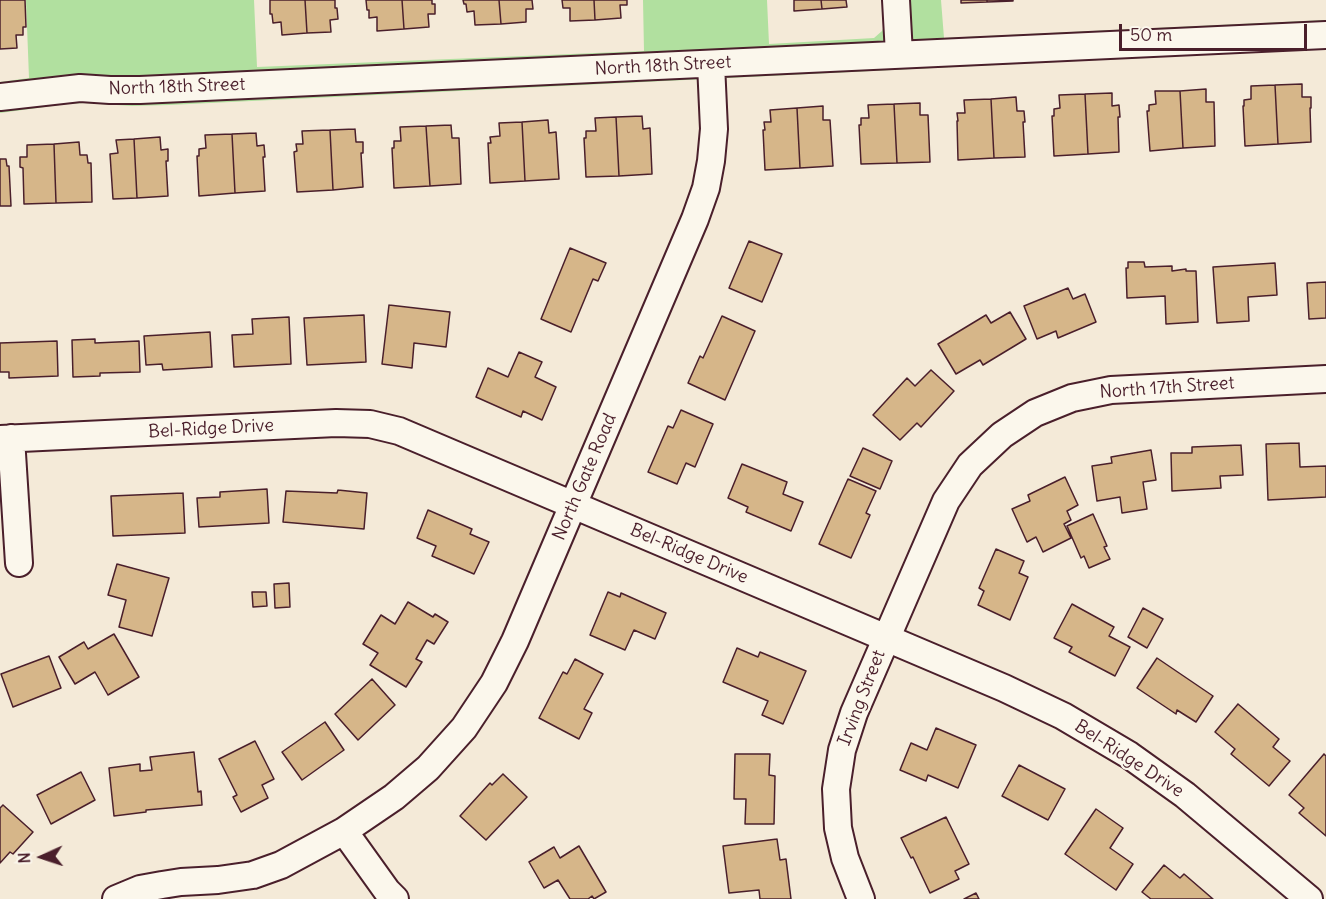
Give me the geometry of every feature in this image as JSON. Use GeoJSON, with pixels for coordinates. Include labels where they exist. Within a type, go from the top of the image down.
{"type":"FeatureCollection","features":[{"type":"Feature","properties":{"kind":"street"},"geometry":{"type":"LineString","coordinates":[[896,0],[899,54]]}},
{"type":"Feature","properties":{"kind":"street","name":"North 18th Street"},"geometry":{"type":"LineString","coordinates":[[0,97],[80,88],[152,90],[1326,35]]}},
{"type":"Feature","properties":{"kind":"street","name":"North Gate Road"},"geometry":{"type":"LineString","coordinates":[[116,899],[162,885],[253,875],[281,865],[344,831],[394,797],[428,768],[464,728],[494,683],[510,652],[706,188],[714,129],[711,64]]}},
{"type":"Feature","properties":{"kind":"street","name":"North 17th Street"},"geometry":{"type":"LineString","coordinates":[[885,638],[946,501],[970,465],[1002,435],[1035,413],[1071,398],[1111,390],[1326,379]]}},
{"type":"Feature","properties":{"kind":"street","name":"Bel-Ridge Drive"},"geometry":{"type":"LineString","coordinates":[[6,439],[336,423],[370,424],[399,431],[1004,688],[1063,716],[1129,755],[1185,795],[1309,899]]}},
{"type":"Feature","properties":{"kind":"street"},"geometry":{"type":"LineString","coordinates":[[6,439],[19,563]]}},
{"type":"Feature","properties":{"kind":"street","name":"Irving Street"},"geometry":{"type":"LineString","coordinates":[[861,899],[845,858],[838,828],[836,789],[842,750],[854,713],[885,638]]}},
{"type":"Feature","properties":{"kind":"street"},"geometry":{"type":"LineString","coordinates":[[344,831],[395,899]]}},
{"type":"Feature","properties":{"kind":"green space"},"geometry":{"type":"Polygon","coordinates":[[[26,0],[254,0],[257,67],[644,51],[643,0],[767,0],[769,44],[874,38],[882,31],[886,22],[886,0],[941,0],[944,38],[1326,20],[1326,49],[169,105],[132,106],[85,103],[0,113],[0,82],[29,78],[26,0]]]}},
{"type":"Feature","properties":{"kind":"building"},"geometry":{"type":"Polygon","coordinates":[[[0,0],[25,0],[26,27],[23,27],[23,35],[16,35],[17,48],[0,49],[0,0]]]}},
{"type":"Feature","properties":{"kind":"building"},"geometry":{"type":"Polygon","coordinates":[[[270,0],[305,0],[307,33],[282,35],[281,22],[273,23],[272,14],[270,14],[270,0]]]}},
{"type":"Feature","properties":{"kind":"building"},"geometry":{"type":"Polygon","coordinates":[[[305,0],[335,0],[338,19],[330,20],[331,32],[307,33],[305,0]]]}},
{"type":"Feature","properties":{"kind":"building"},"geometry":{"type":"Polygon","coordinates":[[[366,0],[402,0],[404,29],[377,31],[377,17],[369,18],[366,0]]]}},
{"type":"Feature","properties":{"kind":"building"},"geometry":{"type":"Polygon","coordinates":[[[402,0],[432,0],[432,4],[435,4],[435,14],[428,14],[429,27],[404,29],[402,0]]]}},
{"type":"Feature","properties":{"kind":"building"},"geometry":{"type":"Polygon","coordinates":[[[463,0],[499,0],[501,24],[475,25],[474,11],[467,12],[463,0]]]}},
{"type":"Feature","properties":{"kind":"building"},"geometry":{"type":"Polygon","coordinates":[[[499,0],[532,0],[533,9],[526,9],[526,22],[501,24],[499,0]]]}},
{"type":"Feature","properties":{"kind":"building"},"geometry":{"type":"Polygon","coordinates":[[[562,0],[594,0],[595,20],[570,21],[570,8],[563,8],[562,0]]]}},
{"type":"Feature","properties":{"kind":"building"},"geometry":{"type":"Polygon","coordinates":[[[594,0],[627,0],[627,5],[620,5],[621,18],[595,20],[594,0]]]}},
{"type":"Feature","properties":{"kind":"building"},"geometry":{"type":"Polygon","coordinates":[[[794,0],[821,0],[822,9],[794,11],[794,0]]]}},
{"type":"Feature","properties":{"kind":"building"},"geometry":{"type":"Polygon","coordinates":[[[821,0],[846,0],[847,7],[822,9],[821,0]]]}},
{"type":"Feature","properties":{"kind":"building"},"geometry":{"type":"Polygon","coordinates":[[[961,0],[987,0],[987,2],[961,3],[961,0]]]}},
{"type":"Feature","properties":{"kind":"building"},"geometry":{"type":"Polygon","coordinates":[[[987,0],[1013,0],[1013,1],[987,2],[987,0]]]}},
{"type":"Feature","properties":{"kind":"building"},"geometry":{"type":"Polygon","coordinates":[[[1302,84],[1302,97],[1311,97],[1311,142],[1278,144],[1275,85],[1302,84]]]}},
{"type":"Feature","properties":{"kind":"building"},"geometry":{"type":"Polygon","coordinates":[[[1275,85],[1278,144],[1245,146],[1244,100],[1251,99],[1251,86],[1275,85]]]}},
{"type":"Feature","properties":{"kind":"building"},"geometry":{"type":"Polygon","coordinates":[[[1206,89],[1206,102],[1214,102],[1215,146],[1183,148],[1180,91],[1206,89]]]}},
{"type":"Feature","properties":{"kind":"building"},"geometry":{"type":"Polygon","coordinates":[[[1155,91],[1180,91],[1183,148],[1150,151],[1147,111],[1149,111],[1149,105],[1156,104],[1155,91]]]}},
{"type":"Feature","properties":{"kind":"building"},"geometry":{"type":"Polygon","coordinates":[[[1112,93],[1112,106],[1119,105],[1119,152],[1088,154],[1085,94],[1112,93]]]}},
{"type":"Feature","properties":{"kind":"building"},"geometry":{"type":"Polygon","coordinates":[[[1085,94],[1088,154],[1054,156],[1052,116],[1054,116],[1054,109],[1060,108],[1059,95],[1085,94]]]}},
{"type":"Feature","properties":{"kind":"building"},"geometry":{"type":"Polygon","coordinates":[[[1016,97],[1017,111],[1024,111],[1025,157],[994,158],[991,99],[1016,97]]]}},
{"type":"Feature","properties":{"kind":"building"},"geometry":{"type":"Polygon","coordinates":[[[991,99],[994,158],[958,160],[957,113],[965,113],[964,100],[991,99]]]}},
{"type":"Feature","properties":{"kind":"building"},"geometry":{"type":"Polygon","coordinates":[[[920,103],[920,115],[928,115],[930,162],[897,163],[894,104],[920,103]]]}},
{"type":"Feature","properties":{"kind":"building"},"geometry":{"type":"Polygon","coordinates":[[[894,104],[897,163],[861,164],[859,125],[861,125],[861,118],[869,118],[868,105],[894,104]]]}},
{"type":"Feature","properties":{"kind":"building"},"geometry":{"type":"Polygon","coordinates":[[[823,106],[823,120],[830,120],[833,166],[800,168],[797,108],[823,106]]]}},
{"type":"Feature","properties":{"kind":"building"},"geometry":{"type":"Polygon","coordinates":[[[797,108],[800,168],[765,170],[763,130],[765,130],[764,122],[771,122],[770,110],[797,108]]]}},
{"type":"Feature","properties":{"kind":"building"},"geometry":{"type":"Polygon","coordinates":[[[642,116],[643,129],[650,128],[652,174],[619,176],[616,117],[642,116]]]}},
{"type":"Feature","properties":{"kind":"building"},"geometry":{"type":"Polygon","coordinates":[[[616,117],[619,176],[586,177],[584,138],[586,138],[586,131],[596,131],[595,118],[616,117]]]}},
{"type":"Feature","properties":{"kind":"building"},"geometry":{"type":"Polygon","coordinates":[[[548,120],[549,133],[556,132],[559,179],[525,181],[522,122],[548,120]]]}},
{"type":"Feature","properties":{"kind":"building"},"geometry":{"type":"Polygon","coordinates":[[[522,122],[525,181],[490,183],[488,143],[491,143],[490,137],[500,136],[499,123],[522,122]]]}},
{"type":"Feature","properties":{"kind":"building"},"geometry":{"type":"Polygon","coordinates":[[[451,125],[452,138],[459,138],[461,184],[430,186],[426,126],[451,125]]]}},
{"type":"Feature","properties":{"kind":"building"},"geometry":{"type":"Polygon","coordinates":[[[426,126],[430,186],[394,188],[392,148],[394,148],[394,141],[401,141],[400,127],[426,126]]]}},
{"type":"Feature","properties":{"kind":"building"},"geometry":{"type":"Polygon","coordinates":[[[355,129],[356,142],[363,142],[363,153],[361,153],[363,187],[333,190],[330,130],[355,129]]]}},
{"type":"Feature","properties":{"kind":"building"},"geometry":{"type":"Polygon","coordinates":[[[330,130],[333,190],[297,192],[294,152],[297,151],[296,144],[303,144],[302,131],[330,130]]]}},
{"type":"Feature","properties":{"kind":"building"},"geometry":{"type":"Polygon","coordinates":[[[256,133],[257,146],[264,145],[265,191],[235,193],[232,134],[256,133]]]}},
{"type":"Feature","properties":{"kind":"building"},"geometry":{"type":"Polygon","coordinates":[[[232,134],[235,193],[199,196],[197,156],[199,156],[199,149],[206,148],[205,135],[232,134]]]}},
{"type":"Feature","properties":{"kind":"building"},"geometry":{"type":"Polygon","coordinates":[[[160,137],[161,150],[168,149],[168,161],[166,161],[168,196],[137,198],[134,139],[160,137]]]}},
{"type":"Feature","properties":{"kind":"building"},"geometry":{"type":"Polygon","coordinates":[[[134,139],[137,198],[113,199],[110,154],[118,153],[116,140],[134,139]]]}},
{"type":"Feature","properties":{"kind":"building"},"geometry":{"type":"Polygon","coordinates":[[[79,142],[80,155],[87,155],[88,163],[91,163],[92,202],[56,203],[54,144],[79,142]]]}},
{"type":"Feature","properties":{"kind":"building"},"geometry":{"type":"Polygon","coordinates":[[[54,144],[56,203],[24,204],[23,168],[20,167],[20,157],[27,157],[27,145],[54,144]]]}},
{"type":"Feature","properties":{"kind":"building"},"geometry":{"type":"Polygon","coordinates":[[[0,159],[6,159],[7,166],[9,166],[11,206],[0,206],[0,159]]]}},
{"type":"Feature","properties":{"kind":"building"},"geometry":{"type":"Polygon","coordinates":[[[749,241],[782,254],[762,302],[729,288],[749,241]]]}},
{"type":"Feature","properties":{"kind":"building"},"geometry":{"type":"Polygon","coordinates":[[[570,248],[606,263],[598,281],[593,279],[571,332],[541,319],[570,248]]]}},
{"type":"Feature","properties":{"kind":"building"},"geometry":{"type":"Polygon","coordinates":[[[1128,262],[1144,262],[1145,267],[1172,266],[1172,271],[1186,269],[1186,271],[1196,271],[1198,322],[1166,324],[1165,296],[1127,298],[1126,268],[1128,268],[1128,262]]]}},
{"type":"Feature","properties":{"kind":"building"},"geometry":{"type":"Polygon","coordinates":[[[1275,263],[1277,295],[1248,297],[1249,321],[1217,323],[1213,267],[1275,263]]]}},
{"type":"Feature","properties":{"kind":"building"},"geometry":{"type":"Polygon","coordinates":[[[1326,282],[1326,318],[1309,319],[1307,283],[1326,282]]]}},
{"type":"Feature","properties":{"kind":"building"},"geometry":{"type":"Polygon","coordinates":[[[1068,288],[1073,299],[1085,294],[1096,322],[1058,338],[1056,331],[1037,339],[1024,306],[1068,288]]]}},
{"type":"Feature","properties":{"kind":"building"},"geometry":{"type":"Polygon","coordinates":[[[389,305],[450,312],[446,347],[414,343],[412,368],[382,364],[389,305]]]}},
{"type":"Feature","properties":{"kind":"building"},"geometry":{"type":"Polygon","coordinates":[[[1010,312],[1026,339],[983,365],[980,360],[956,374],[938,344],[986,315],[991,323],[1010,312]]]}},
{"type":"Feature","properties":{"kind":"building"},"geometry":{"type":"Polygon","coordinates":[[[364,315],[366,362],[307,365],[304,318],[364,315]]]}},
{"type":"Feature","properties":{"kind":"building"},"geometry":{"type":"Polygon","coordinates":[[[722,316],[755,331],[725,400],[688,383],[700,356],[703,358],[722,316]]]}},
{"type":"Feature","properties":{"kind":"building"},"geometry":{"type":"Polygon","coordinates":[[[289,317],[291,364],[234,367],[232,335],[253,334],[252,319],[289,317]]]}},
{"type":"Feature","properties":{"kind":"building"},"geometry":{"type":"Polygon","coordinates":[[[210,332],[212,367],[163,370],[162,364],[146,365],[144,336],[210,332]]]}},
{"type":"Feature","properties":{"kind":"building"},"geometry":{"type":"Polygon","coordinates":[[[95,339],[95,343],[139,341],[140,372],[100,373],[100,376],[73,377],[72,340],[95,339]]]}},
{"type":"Feature","properties":{"kind":"building"},"geometry":{"type":"Polygon","coordinates":[[[57,341],[58,376],[9,378],[9,372],[0,372],[0,343],[57,341]]]}},
{"type":"Feature","properties":{"kind":"building"},"geometry":{"type":"Polygon","coordinates":[[[519,352],[542,362],[535,377],[556,387],[542,420],[523,411],[521,417],[476,397],[488,368],[508,377],[519,352]]]}},
{"type":"Feature","properties":{"kind":"building"},"geometry":{"type":"Polygon","coordinates":[[[931,370],[954,391],[921,427],[917,423],[900,440],[873,415],[907,378],[915,386],[931,370]]]}},
{"type":"Feature","properties":{"kind":"building"},"geometry":{"type":"Polygon","coordinates":[[[681,410],[713,424],[695,467],[686,463],[677,484],[648,472],[668,426],[673,428],[681,410]]]}},
{"type":"Feature","properties":{"kind":"building"},"geometry":{"type":"Polygon","coordinates":[[[1299,443],[1300,467],[1326,466],[1326,497],[1268,500],[1266,444],[1299,443]]]}},
{"type":"Feature","properties":{"kind":"building"},"geometry":{"type":"Polygon","coordinates":[[[1241,445],[1243,475],[1220,476],[1221,488],[1172,491],[1171,453],[1192,453],[1192,447],[1241,445]]]}},
{"type":"Feature","properties":{"kind":"building"},"geometry":{"type":"Polygon","coordinates":[[[863,448],[892,461],[880,489],[850,476],[863,448]]]}},
{"type":"Feature","properties":{"kind":"building"},"geometry":{"type":"Polygon","coordinates":[[[1151,450],[1156,480],[1143,482],[1147,509],[1122,513],[1120,497],[1097,501],[1092,466],[1112,463],[1111,457],[1151,450]]]}},
{"type":"Feature","properties":{"kind":"building"},"geometry":{"type":"Polygon","coordinates":[[[742,464],[787,482],[783,494],[803,502],[791,531],[746,512],[748,507],[728,498],[742,464]]]}},
{"type":"Feature","properties":{"kind":"building"},"geometry":{"type":"Polygon","coordinates":[[[1065,477],[1078,505],[1067,511],[1071,520],[1064,524],[1071,538],[1043,552],[1036,537],[1027,542],[1012,509],[1030,501],[1028,495],[1065,477]]]}},
{"type":"Feature","properties":{"kind":"building"},"geometry":{"type":"Polygon","coordinates":[[[848,479],[876,491],[866,513],[870,515],[851,558],[819,544],[848,479]]]}},
{"type":"Feature","properties":{"kind":"building"},"geometry":{"type":"Polygon","coordinates":[[[267,489],[269,523],[199,527],[197,498],[220,497],[220,492],[267,489]]]}},
{"type":"Feature","properties":{"kind":"building"},"geometry":{"type":"Polygon","coordinates":[[[338,490],[367,493],[364,529],[283,522],[286,491],[337,493],[338,490]]]}},
{"type":"Feature","properties":{"kind":"building"},"geometry":{"type":"Polygon","coordinates":[[[183,493],[185,533],[113,536],[111,496],[183,493]]]}},
{"type":"Feature","properties":{"kind":"building"},"geometry":{"type":"Polygon","coordinates":[[[428,510],[472,529],[470,534],[489,542],[474,574],[432,556],[436,546],[417,538],[428,510]]]}},
{"type":"Feature","properties":{"kind":"building"},"geometry":{"type":"Polygon","coordinates":[[[1093,514],[1110,559],[1089,568],[1084,556],[1081,558],[1067,526],[1093,514]]]}},
{"type":"Feature","properties":{"kind":"building"},"geometry":{"type":"Polygon","coordinates":[[[996,549],[1024,561],[1019,573],[1028,577],[1010,620],[978,605],[984,591],[979,588],[996,549]]]}},
{"type":"Feature","properties":{"kind":"building"},"geometry":{"type":"Polygon","coordinates":[[[117,564],[169,578],[152,636],[119,627],[126,600],[108,595],[117,564]]]}},
{"type":"Feature","properties":{"kind":"building"},"geometry":{"type":"Polygon","coordinates":[[[289,583],[290,607],[275,608],[274,584],[289,583]]]}},
{"type":"Feature","properties":{"kind":"building"},"geometry":{"type":"Polygon","coordinates":[[[252,592],[266,592],[267,606],[253,607],[252,592]]]}},
{"type":"Feature","properties":{"kind":"building"},"geometry":{"type":"Polygon","coordinates":[[[608,592],[620,597],[621,593],[666,613],[655,639],[634,630],[625,650],[590,635],[608,592]]]}},
{"type":"Feature","properties":{"kind":"building"},"geometry":{"type":"Polygon","coordinates":[[[408,602],[433,617],[435,614],[448,622],[434,644],[427,640],[416,659],[422,662],[406,687],[370,665],[378,653],[363,644],[381,615],[395,624],[408,602]]]}},
{"type":"Feature","properties":{"kind":"building"},"geometry":{"type":"Polygon","coordinates":[[[1072,604],[1114,627],[1109,636],[1130,647],[1115,676],[1069,652],[1072,647],[1054,638],[1072,604]]]}},
{"type":"Feature","properties":{"kind":"building"},"geometry":{"type":"Polygon","coordinates":[[[1143,608],[1163,619],[1147,648],[1128,637],[1143,608]]]}},
{"type":"Feature","properties":{"kind":"building"},"geometry":{"type":"Polygon","coordinates":[[[114,634],[139,677],[108,695],[95,672],[75,684],[59,657],[84,642],[88,649],[114,634]]]}},
{"type":"Feature","properties":{"kind":"building"},"geometry":{"type":"Polygon","coordinates":[[[737,648],[758,657],[760,652],[806,671],[783,724],[762,715],[768,701],[723,682],[737,648]]]}},
{"type":"Feature","properties":{"kind":"building"},"geometry":{"type":"Polygon","coordinates":[[[49,656],[61,688],[13,707],[1,674],[49,656]]]}},
{"type":"Feature","properties":{"kind":"building"},"geometry":{"type":"Polygon","coordinates":[[[1157,658],[1213,696],[1196,722],[1177,710],[1176,714],[1137,688],[1157,658]]]}},
{"type":"Feature","properties":{"kind":"building"},"geometry":{"type":"Polygon","coordinates":[[[575,659],[603,674],[584,709],[592,713],[579,739],[539,718],[563,672],[567,674],[575,659]]]}},
{"type":"Feature","properties":{"kind":"building"},"geometry":{"type":"Polygon","coordinates":[[[372,679],[395,705],[358,740],[335,714],[372,679]]]}},
{"type":"Feature","properties":{"kind":"building"},"geometry":{"type":"Polygon","coordinates":[[[1238,704],[1279,739],[1273,747],[1290,761],[1269,786],[1231,754],[1235,749],[1215,732],[1238,704]]]}},
{"type":"Feature","properties":{"kind":"building"},"geometry":{"type":"Polygon","coordinates":[[[325,722],[344,750],[302,780],[282,752],[325,722]]]}},
{"type":"Feature","properties":{"kind":"building"},"geometry":{"type":"Polygon","coordinates":[[[936,728],[976,745],[958,788],[928,775],[926,781],[900,770],[911,743],[927,750],[936,728]]]}},
{"type":"Feature","properties":{"kind":"building"},"geometry":{"type":"Polygon","coordinates":[[[255,741],[274,779],[262,785],[268,798],[241,812],[233,797],[237,795],[219,759],[255,741]]]}},
{"type":"Feature","properties":{"kind":"building"},"geometry":{"type":"Polygon","coordinates":[[[194,752],[198,792],[201,791],[202,805],[146,810],[146,812],[114,816],[109,768],[140,764],[140,771],[152,770],[150,757],[194,752]]]}},
{"type":"Feature","properties":{"kind":"building"},"geometry":{"type":"Polygon","coordinates":[[[735,754],[770,754],[769,775],[775,776],[774,824],[745,824],[746,799],[734,799],[735,754]]]}},
{"type":"Feature","properties":{"kind":"building"},"geometry":{"type":"Polygon","coordinates":[[[1324,754],[1326,756],[1326,836],[1299,813],[1304,808],[1289,795],[1324,754]]]}},
{"type":"Feature","properties":{"kind":"building"},"geometry":{"type":"Polygon","coordinates":[[[1019,765],[1065,789],[1048,820],[1002,796],[1019,765]]]}},
{"type":"Feature","properties":{"kind":"building"},"geometry":{"type":"Polygon","coordinates":[[[81,772],[95,800],[51,824],[37,795],[81,772]]]}},
{"type":"Feature","properties":{"kind":"building"},"geometry":{"type":"Polygon","coordinates":[[[503,774],[527,797],[486,840],[460,816],[490,783],[492,785],[503,774]]]}},
{"type":"Feature","properties":{"kind":"building"},"geometry":{"type":"Polygon","coordinates":[[[3,805],[33,832],[13,854],[10,852],[0,863],[0,808],[3,805]]]}},
{"type":"Feature","properties":{"kind":"building"},"geometry":{"type":"Polygon","coordinates":[[[1096,809],[1123,828],[1110,848],[1133,864],[1116,890],[1065,854],[1096,809]]]}},
{"type":"Feature","properties":{"kind":"building"},"geometry":{"type":"Polygon","coordinates":[[[946,817],[969,864],[955,871],[959,879],[930,893],[901,838],[946,817]]]}},
{"type":"Feature","properties":{"kind":"building"},"geometry":{"type":"Polygon","coordinates":[[[777,839],[780,860],[786,859],[791,899],[760,899],[759,890],[729,893],[723,846],[777,839]]]}},
{"type":"Feature","properties":{"kind":"building"},"geometry":{"type":"Polygon","coordinates":[[[579,846],[606,892],[594,899],[592,896],[588,899],[570,899],[558,880],[544,888],[529,862],[554,847],[560,858],[579,846]]]}},
{"type":"Feature","properties":{"kind":"building"},"geometry":{"type":"Polygon","coordinates":[[[1164,865],[1180,878],[1184,874],[1213,899],[1151,899],[1142,892],[1164,865]]]}},
{"type":"Feature","properties":{"kind":"building"},"geometry":{"type":"Polygon","coordinates":[[[976,893],[979,899],[964,899],[976,893]]]}}]}
